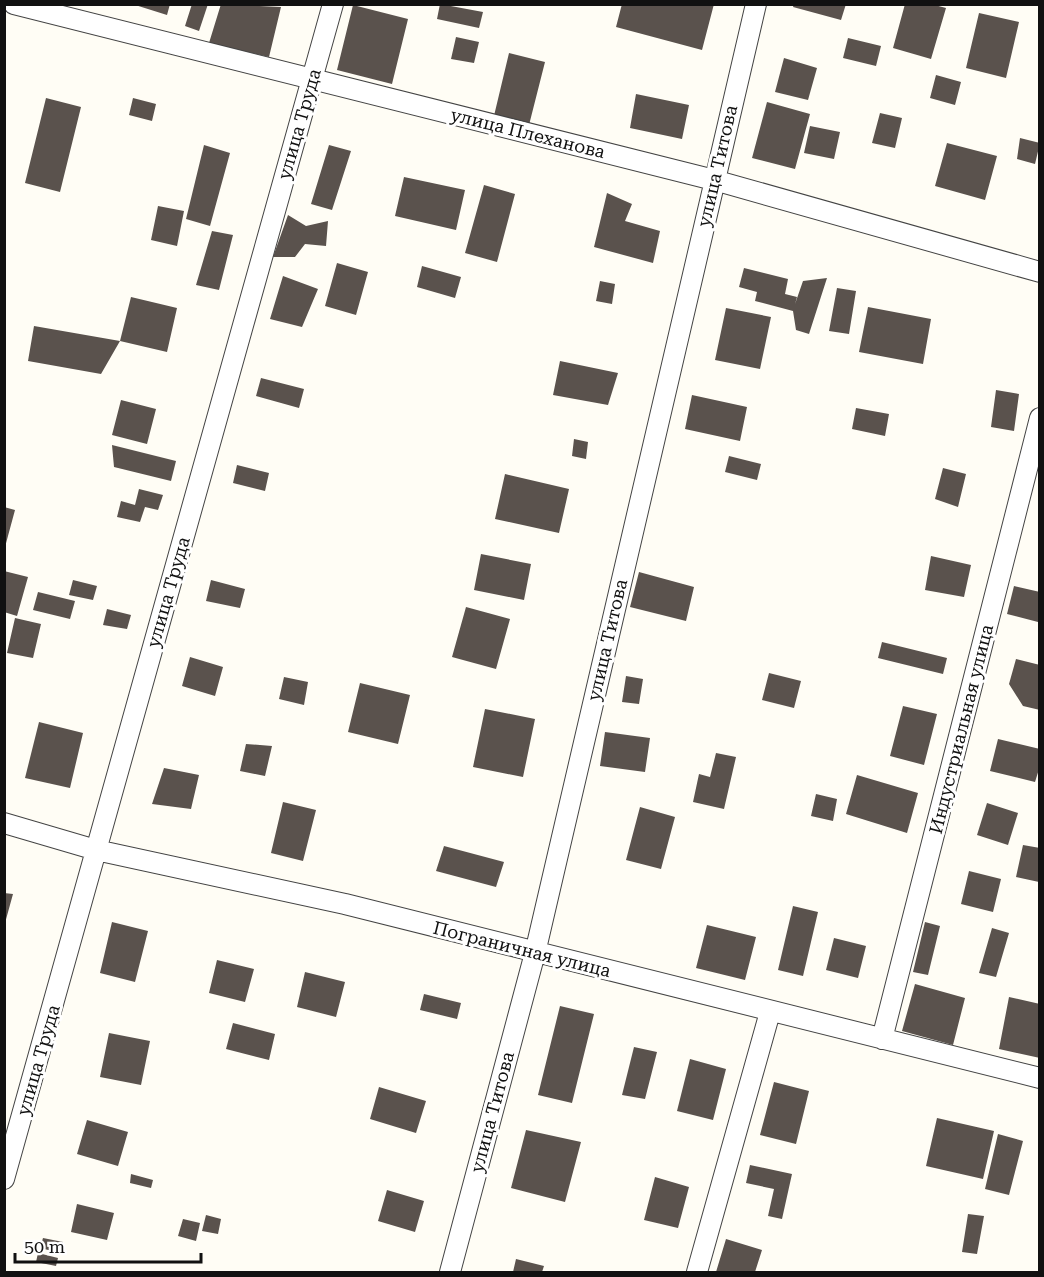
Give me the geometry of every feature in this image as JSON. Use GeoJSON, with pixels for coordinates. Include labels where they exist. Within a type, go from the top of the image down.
{"type":"FeatureCollection","features":[{"type":"Feature","properties":{"kind":"street","name":"улица Плеханова"},"geometry":{"type":"LineString","coordinates":[[14,4],[714,180],[1040,272]]}},
{"type":"Feature","properties":{"kind":"street","name":"улица Труда"},"geometry":{"type":"LineString","coordinates":[[4,1179],[333,4]]}},
{"type":"Feature","properties":{"kind":"street","name":"улица Титова"},"geometry":{"type":"LineString","coordinates":[[450,1272],[535,953],[756,4]]}},
{"type":"Feature","properties":{"kind":"street","name":"Индустриальная улица"},"geometry":{"type":"LineString","coordinates":[[882,1039],[1040,418]]}},
{"type":"Feature","properties":{"kind":"street","name":"Пограничная улица"},"geometry":{"type":"LineString","coordinates":[[4,823],[96,850],[345,904],[1040,1078]]}},
{"type":"Feature","properties":{"kind":"street"},"geometry":{"type":"LineString","coordinates":[[697,1272],[771,1012]]}},
{"type":"Feature","properties":{"kind":"building"},"geometry":{"type":"Polygon","coordinates":[[[132,4],[170,4],[167,15],[132,4]]]}},
{"type":"Feature","properties":{"kind":"building"},"geometry":{"type":"Polygon","coordinates":[[[192,4],[208,4],[199,31],[185,26],[192,4]]]}},
{"type":"Feature","properties":{"kind":"building"},"geometry":{"type":"Polygon","coordinates":[[[221,4],[281,7],[269,57],[209,43],[221,4]]]}},
{"type":"Feature","properties":{"kind":"building"},"geometry":{"type":"Polygon","coordinates":[[[440,4],[483,12],[479,28],[437,19],[440,4]]]}},
{"type":"Feature","properties":{"kind":"building"},"geometry":{"type":"Polygon","coordinates":[[[622,4],[714,4],[702,50],[616,27],[622,4]]]}},
{"type":"Feature","properties":{"kind":"building"},"geometry":{"type":"Polygon","coordinates":[[[794,4],[846,4],[841,20],[793,7],[794,4]]]}},
{"type":"Feature","properties":{"kind":"building"},"geometry":{"type":"Polygon","coordinates":[[[905,4],[931,4],[946,8],[931,59],[893,48],[905,4]]]}},
{"type":"Feature","properties":{"kind":"building"},"geometry":{"type":"Polygon","coordinates":[[[353,5],[408,19],[392,84],[337,70],[353,5]]]}},
{"type":"Feature","properties":{"kind":"building"},"geometry":{"type":"Polygon","coordinates":[[[979,13],[1019,22],[1006,78],[966,68],[979,13]]]}},
{"type":"Feature","properties":{"kind":"building"},"geometry":{"type":"Polygon","coordinates":[[[456,37],[479,42],[474,63],[451,59],[456,37]]]}},
{"type":"Feature","properties":{"kind":"building"},"geometry":{"type":"Polygon","coordinates":[[[848,38],[881,46],[876,66],[843,58],[848,38]]]}},
{"type":"Feature","properties":{"kind":"building"},"geometry":{"type":"Polygon","coordinates":[[[509,53],[545,62],[528,129],[493,120],[509,53]]]}},
{"type":"Feature","properties":{"kind":"building"},"geometry":{"type":"Polygon","coordinates":[[[784,58],[817,68],[808,100],[775,92],[784,58]]]}},
{"type":"Feature","properties":{"kind":"building"},"geometry":{"type":"Polygon","coordinates":[[[936,75],[961,82],[955,105],[930,98],[936,75]]]}},
{"type":"Feature","properties":{"kind":"building"},"geometry":{"type":"Polygon","coordinates":[[[636,94],[689,105],[682,139],[630,128],[636,94]]]}},
{"type":"Feature","properties":{"kind":"building"},"geometry":{"type":"Polygon","coordinates":[[[46,98],[81,107],[60,192],[25,183],[46,98]]]}},
{"type":"Feature","properties":{"kind":"building"},"geometry":{"type":"Polygon","coordinates":[[[133,98],[156,104],[152,121],[129,115],[133,98]]]}},
{"type":"Feature","properties":{"kind":"building"},"geometry":{"type":"Polygon","coordinates":[[[767,102],[810,114],[795,169],[752,158],[767,102]]]}},
{"type":"Feature","properties":{"kind":"building"},"geometry":{"type":"Polygon","coordinates":[[[880,113],[902,118],[895,148],[872,143],[880,113]]]}},
{"type":"Feature","properties":{"kind":"building"},"geometry":{"type":"Polygon","coordinates":[[[810,126],[840,132],[834,159],[804,153],[810,126]]]}},
{"type":"Feature","properties":{"kind":"building"},"geometry":{"type":"Polygon","coordinates":[[[1020,138],[1040,143],[1035,164],[1017,159],[1020,138]]]}},
{"type":"Feature","properties":{"kind":"building"},"geometry":{"type":"Polygon","coordinates":[[[947,143],[997,156],[985,200],[935,186],[947,143]]]}},
{"type":"Feature","properties":{"kind":"building"},"geometry":{"type":"Polygon","coordinates":[[[204,145],[230,153],[210,226],[186,219],[204,145]]]}},
{"type":"Feature","properties":{"kind":"building"},"geometry":{"type":"Polygon","coordinates":[[[329,145],[351,151],[332,210],[311,204],[329,145]]]}},
{"type":"Feature","properties":{"kind":"building"},"geometry":{"type":"Polygon","coordinates":[[[404,177],[465,190],[456,230],[395,216],[404,177]]]}},
{"type":"Feature","properties":{"kind":"building"},"geometry":{"type":"Polygon","coordinates":[[[484,185],[515,194],[497,262],[465,253],[484,185]]]}},
{"type":"Feature","properties":{"kind":"building"},"geometry":{"type":"Polygon","coordinates":[[[607,193],[632,204],[625,221],[660,231],[653,263],[594,247],[607,193]]]}},
{"type":"Feature","properties":{"kind":"building"},"geometry":{"type":"Polygon","coordinates":[[[158,206],[184,211],[177,246],[151,240],[158,206]]]}},
{"type":"Feature","properties":{"kind":"building"},"geometry":{"type":"Polygon","coordinates":[[[288,215],[306,226],[328,221],[326,246],[305,244],[295,257],[273,257],[288,215]]]}},
{"type":"Feature","properties":{"kind":"building"},"geometry":{"type":"Polygon","coordinates":[[[212,231],[233,235],[219,290],[196,285],[212,231]]]}},
{"type":"Feature","properties":{"kind":"building"},"geometry":{"type":"Polygon","coordinates":[[[337,263],[368,272],[356,315],[325,306],[337,263]]]}},
{"type":"Feature","properties":{"kind":"building"},"geometry":{"type":"Polygon","coordinates":[[[422,266],[461,277],[455,298],[417,287],[422,266]]]}},
{"type":"Feature","properties":{"kind":"building"},"geometry":{"type":"Polygon","coordinates":[[[744,268],[788,279],[785,294],[797,297],[795,304],[803,281],[827,278],[809,334],[796,330],[793,311],[755,301],[757,292],[739,287],[744,268]]]}},
{"type":"Feature","properties":{"kind":"building"},"geometry":{"type":"Polygon","coordinates":[[[283,276],[318,289],[302,327],[270,319],[283,276]]]}},
{"type":"Feature","properties":{"kind":"building"},"geometry":{"type":"Polygon","coordinates":[[[600,281],[615,284],[612,304],[596,301],[600,281]]]}},
{"type":"Feature","properties":{"kind":"building"},"geometry":{"type":"Polygon","coordinates":[[[837,288],[856,291],[849,334],[829,331],[837,288]]]}},
{"type":"Feature","properties":{"kind":"building"},"geometry":{"type":"Polygon","coordinates":[[[131,297],[177,308],[167,352],[120,341],[131,297]]]}},
{"type":"Feature","properties":{"kind":"building"},"geometry":{"type":"Polygon","coordinates":[[[868,307],[931,319],[923,364],[859,352],[868,307]]]}},
{"type":"Feature","properties":{"kind":"building"},"geometry":{"type":"Polygon","coordinates":[[[726,308],[771,317],[760,369],[715,360],[726,308]]]}},
{"type":"Feature","properties":{"kind":"building"},"geometry":{"type":"Polygon","coordinates":[[[34,326],[120,341],[101,374],[28,361],[34,326]]]}},
{"type":"Feature","properties":{"kind":"building"},"geometry":{"type":"Polygon","coordinates":[[[560,361],[618,373],[608,405],[553,395],[560,361]]]}},
{"type":"Feature","properties":{"kind":"building"},"geometry":{"type":"Polygon","coordinates":[[[261,378],[304,389],[299,408],[256,396],[261,378]]]}},
{"type":"Feature","properties":{"kind":"building"},"geometry":{"type":"Polygon","coordinates":[[[996,390],[1019,394],[1014,431],[991,427],[996,390]]]}},
{"type":"Feature","properties":{"kind":"building"},"geometry":{"type":"Polygon","coordinates":[[[692,395],[747,407],[740,441],[685,429],[692,395]]]}},
{"type":"Feature","properties":{"kind":"building"},"geometry":{"type":"Polygon","coordinates":[[[121,400],[156,409],[147,444],[112,435],[121,400]]]}},
{"type":"Feature","properties":{"kind":"building"},"geometry":{"type":"Polygon","coordinates":[[[856,408],[889,414],[885,436],[852,429],[856,408]]]}},
{"type":"Feature","properties":{"kind":"building"},"geometry":{"type":"Polygon","coordinates":[[[574,439],[588,442],[586,459],[572,456],[574,439]]]}},
{"type":"Feature","properties":{"kind":"building"},"geometry":{"type":"Polygon","coordinates":[[[112,445],[176,461],[171,481],[114,467],[112,445]]]}},
{"type":"Feature","properties":{"kind":"building"},"geometry":{"type":"Polygon","coordinates":[[[729,456],[761,464],[757,480],[725,472],[729,456]]]}},
{"type":"Feature","properties":{"kind":"building"},"geometry":{"type":"Polygon","coordinates":[[[237,465],[269,473],[265,491],[233,483],[237,465]]]}},
{"type":"Feature","properties":{"kind":"building"},"geometry":{"type":"Polygon","coordinates":[[[943,468],[966,474],[958,507],[935,499],[943,468]]]}},
{"type":"Feature","properties":{"kind":"building"},"geometry":{"type":"Polygon","coordinates":[[[505,474],[569,489],[559,533],[495,519],[505,474]]]}},
{"type":"Feature","properties":{"kind":"building"},"geometry":{"type":"Polygon","coordinates":[[[139,489],[163,495],[158,510],[145,507],[140,522],[117,517],[121,501],[135,505],[139,489]]]}},
{"type":"Feature","properties":{"kind":"building"},"geometry":{"type":"Polygon","coordinates":[[[4,507],[15,510],[5,547],[4,547],[4,507]]]}},
{"type":"Feature","properties":{"kind":"building"},"geometry":{"type":"Polygon","coordinates":[[[481,554],[531,564],[524,600],[474,590],[481,554]]]}},
{"type":"Feature","properties":{"kind":"building"},"geometry":{"type":"Polygon","coordinates":[[[931,556],[971,565],[964,597],[925,590],[931,556]]]}},
{"type":"Feature","properties":{"kind":"building"},"geometry":{"type":"Polygon","coordinates":[[[4,571],[28,577],[17,616],[4,612],[4,571]]]}},
{"type":"Feature","properties":{"kind":"building"},"geometry":{"type":"Polygon","coordinates":[[[639,572],[694,587],[686,621],[630,607],[639,572]]]}},
{"type":"Feature","properties":{"kind":"building"},"geometry":{"type":"Polygon","coordinates":[[[73,580],[97,586],[93,600],[69,595],[73,580]]]}},
{"type":"Feature","properties":{"kind":"building"},"geometry":{"type":"Polygon","coordinates":[[[211,580],[245,589],[240,608],[206,601],[211,580]]]}},
{"type":"Feature","properties":{"kind":"building"},"geometry":{"type":"Polygon","coordinates":[[[1014,586],[1040,592],[1038,622],[1007,614],[1014,586]]]}},
{"type":"Feature","properties":{"kind":"building"},"geometry":{"type":"Polygon","coordinates":[[[38,592],[75,601],[70,619],[33,610],[38,592]]]}},
{"type":"Feature","properties":{"kind":"building"},"geometry":{"type":"Polygon","coordinates":[[[466,607],[510,619],[496,669],[452,657],[466,607]]]}},
{"type":"Feature","properties":{"kind":"building"},"geometry":{"type":"Polygon","coordinates":[[[107,609],[131,615],[127,629],[103,625],[107,609]]]}},
{"type":"Feature","properties":{"kind":"building"},"geometry":{"type":"Polygon","coordinates":[[[15,618],[41,624],[33,658],[7,653],[15,618]]]}},
{"type":"Feature","properties":{"kind":"building"},"geometry":{"type":"Polygon","coordinates":[[[882,642],[947,658],[943,674],[878,658],[882,642]]]}},
{"type":"Feature","properties":{"kind":"building"},"geometry":{"type":"Polygon","coordinates":[[[190,657],[223,667],[215,696],[182,686],[190,657]]]}},
{"type":"Feature","properties":{"kind":"building"},"geometry":{"type":"Polygon","coordinates":[[[1016,659],[1040,665],[1040,710],[1023,706],[1009,684],[1016,659]]]}},
{"type":"Feature","properties":{"kind":"building"},"geometry":{"type":"Polygon","coordinates":[[[769,673],[801,681],[794,708],[762,700],[769,673]]]}},
{"type":"Feature","properties":{"kind":"building"},"geometry":{"type":"Polygon","coordinates":[[[626,676],[643,679],[639,704],[622,702],[626,676]]]}},
{"type":"Feature","properties":{"kind":"building"},"geometry":{"type":"Polygon","coordinates":[[[284,677],[308,682],[304,705],[279,699],[284,677]]]}},
{"type":"Feature","properties":{"kind":"building"},"geometry":{"type":"Polygon","coordinates":[[[360,683],[410,695],[398,744],[348,732],[360,683]]]}},
{"type":"Feature","properties":{"kind":"building"},"geometry":{"type":"Polygon","coordinates":[[[903,706],[937,714],[924,765],[890,756],[903,706]]]}},
{"type":"Feature","properties":{"kind":"building"},"geometry":{"type":"Polygon","coordinates":[[[485,709],[535,719],[523,777],[473,767],[485,709]]]}},
{"type":"Feature","properties":{"kind":"building"},"geometry":{"type":"Polygon","coordinates":[[[39,722],[83,733],[70,788],[25,778],[39,722]]]}},
{"type":"Feature","properties":{"kind":"building"},"geometry":{"type":"Polygon","coordinates":[[[605,732],[650,738],[645,772],[600,766],[605,732]]]}},
{"type":"Feature","properties":{"kind":"building"},"geometry":{"type":"Polygon","coordinates":[[[998,739],[1040,749],[1040,766],[1035,782],[990,771],[998,739]]]}},
{"type":"Feature","properties":{"kind":"building"},"geometry":{"type":"Polygon","coordinates":[[[246,744],[272,746],[265,776],[240,771],[246,744]]]}},
{"type":"Feature","properties":{"kind":"building"},"geometry":{"type":"Polygon","coordinates":[[[716,753],[736,757],[724,809],[693,802],[699,774],[710,777],[716,753]]]}},
{"type":"Feature","properties":{"kind":"building"},"geometry":{"type":"Polygon","coordinates":[[[164,768],[199,775],[191,809],[152,804],[164,768]]]}},
{"type":"Feature","properties":{"kind":"building"},"geometry":{"type":"Polygon","coordinates":[[[857,775],[918,793],[907,833],[846,814],[857,775]]]}},
{"type":"Feature","properties":{"kind":"building"},"geometry":{"type":"Polygon","coordinates":[[[816,794],[837,799],[833,821],[811,816],[816,794]]]}},
{"type":"Feature","properties":{"kind":"building"},"geometry":{"type":"Polygon","coordinates":[[[283,802],[316,810],[303,861],[271,853],[283,802]]]}},
{"type":"Feature","properties":{"kind":"building"},"geometry":{"type":"Polygon","coordinates":[[[987,803],[1018,813],[1008,845],[977,835],[987,803]]]}},
{"type":"Feature","properties":{"kind":"building"},"geometry":{"type":"Polygon","coordinates":[[[640,807],[675,817],[661,869],[626,860],[640,807]]]}},
{"type":"Feature","properties":{"kind":"building"},"geometry":{"type":"Polygon","coordinates":[[[1023,845],[1040,848],[1039,882],[1016,877],[1023,845]]]}},
{"type":"Feature","properties":{"kind":"building"},"geometry":{"type":"Polygon","coordinates":[[[444,846],[504,862],[496,887],[436,871],[444,846]]]}},
{"type":"Feature","properties":{"kind":"building"},"geometry":{"type":"Polygon","coordinates":[[[969,871],[1001,879],[993,912],[961,904],[969,871]]]}},
{"type":"Feature","properties":{"kind":"building"},"geometry":{"type":"Polygon","coordinates":[[[4,893],[13,894],[5,923],[4,923],[4,893]]]}},
{"type":"Feature","properties":{"kind":"building"},"geometry":{"type":"Polygon","coordinates":[[[793,906],[818,912],[803,976],[778,970],[793,906]]]}},
{"type":"Feature","properties":{"kind":"building"},"geometry":{"type":"Polygon","coordinates":[[[112,922],[148,931],[135,982],[100,973],[112,922]]]}},
{"type":"Feature","properties":{"kind":"building"},"geometry":{"type":"Polygon","coordinates":[[[925,922],[940,926],[928,975],[913,972],[925,922]]]}},
{"type":"Feature","properties":{"kind":"building"},"geometry":{"type":"Polygon","coordinates":[[[707,925],[756,937],[745,980],[696,968],[707,925]]]}},
{"type":"Feature","properties":{"kind":"building"},"geometry":{"type":"Polygon","coordinates":[[[992,928],[1009,933],[996,977],[979,973],[992,928]]]}},
{"type":"Feature","properties":{"kind":"building"},"geometry":{"type":"Polygon","coordinates":[[[834,938],[866,946],[858,978],[826,970],[834,938]]]}},
{"type":"Feature","properties":{"kind":"building"},"geometry":{"type":"Polygon","coordinates":[[[217,960],[254,969],[245,1002],[209,993],[217,960]]]}},
{"type":"Feature","properties":{"kind":"building"},"geometry":{"type":"Polygon","coordinates":[[[305,972],[345,982],[336,1017],[297,1007],[305,972]]]}},
{"type":"Feature","properties":{"kind":"building"},"geometry":{"type":"Polygon","coordinates":[[[915,984],[965,998],[953,1045],[902,1031],[915,984]]]}},
{"type":"Feature","properties":{"kind":"building"},"geometry":{"type":"Polygon","coordinates":[[[424,994],[461,1003],[457,1019],[420,1010],[424,994]]]}},
{"type":"Feature","properties":{"kind":"building"},"geometry":{"type":"Polygon","coordinates":[[[1009,997],[1040,1004],[1040,1058],[999,1049],[1009,997]]]}},
{"type":"Feature","properties":{"kind":"building"},"geometry":{"type":"Polygon","coordinates":[[[560,1006],[594,1014],[572,1103],[538,1095],[560,1006]]]}},
{"type":"Feature","properties":{"kind":"building"},"geometry":{"type":"Polygon","coordinates":[[[233,1023],[275,1034],[269,1060],[226,1049],[233,1023]]]}},
{"type":"Feature","properties":{"kind":"building"},"geometry":{"type":"Polygon","coordinates":[[[109,1033],[150,1041],[141,1085],[100,1077],[109,1033]]]}},
{"type":"Feature","properties":{"kind":"building"},"geometry":{"type":"Polygon","coordinates":[[[634,1047],[657,1052],[645,1099],[622,1095],[634,1047]]]}},
{"type":"Feature","properties":{"kind":"building"},"geometry":{"type":"Polygon","coordinates":[[[690,1059],[726,1069],[713,1120],[677,1111],[690,1059]]]}},
{"type":"Feature","properties":{"kind":"building"},"geometry":{"type":"Polygon","coordinates":[[[774,1082],[809,1091],[796,1144],[760,1135],[774,1082]]]}},
{"type":"Feature","properties":{"kind":"building"},"geometry":{"type":"Polygon","coordinates":[[[379,1087],[426,1101],[416,1133],[370,1119],[379,1087]]]}},
{"type":"Feature","properties":{"kind":"building"},"geometry":{"type":"Polygon","coordinates":[[[937,1118],[994,1131],[983,1179],[926,1166],[937,1118]]]}},
{"type":"Feature","properties":{"kind":"building"},"geometry":{"type":"Polygon","coordinates":[[[87,1120],[128,1132],[118,1166],[77,1154],[87,1120]]]}},
{"type":"Feature","properties":{"kind":"building"},"geometry":{"type":"Polygon","coordinates":[[[526,1130],[581,1142],[565,1202],[511,1188],[526,1130]]]}},
{"type":"Feature","properties":{"kind":"building"},"geometry":{"type":"Polygon","coordinates":[[[998,1134],[1023,1141],[1009,1195],[985,1189],[998,1134]]]}},
{"type":"Feature","properties":{"kind":"building"},"geometry":{"type":"Polygon","coordinates":[[[750,1165],[792,1174],[782,1219],[768,1216],[774,1189],[746,1183],[750,1165]]]}},
{"type":"Feature","properties":{"kind":"building"},"geometry":{"type":"Polygon","coordinates":[[[131,1174],[153,1180],[151,1188],[130,1183],[131,1174]]]}},
{"type":"Feature","properties":{"kind":"building"},"geometry":{"type":"Polygon","coordinates":[[[655,1177],[689,1187],[678,1228],[644,1220],[655,1177]]]}},
{"type":"Feature","properties":{"kind":"building"},"geometry":{"type":"Polygon","coordinates":[[[387,1190],[424,1201],[415,1232],[378,1221],[387,1190]]]}},
{"type":"Feature","properties":{"kind":"building"},"geometry":{"type":"Polygon","coordinates":[[[77,1204],[114,1213],[107,1240],[71,1232],[77,1204]]]}},
{"type":"Feature","properties":{"kind":"building"},"geometry":{"type":"Polygon","coordinates":[[[968,1214],[984,1216],[977,1254],[962,1252],[968,1214]]]}},
{"type":"Feature","properties":{"kind":"building"},"geometry":{"type":"Polygon","coordinates":[[[206,1215],[221,1219],[218,1234],[202,1231],[206,1215]]]}},
{"type":"Feature","properties":{"kind":"building"},"geometry":{"type":"Polygon","coordinates":[[[183,1219],[200,1223],[196,1241],[178,1236],[183,1219]]]}},
{"type":"Feature","properties":{"kind":"building"},"geometry":{"type":"Polygon","coordinates":[[[43,1238],[63,1242],[61,1253],[40,1248],[43,1238]]]}},
{"type":"Feature","properties":{"kind":"building"},"geometry":{"type":"Polygon","coordinates":[[[726,1239],[762,1250],[755,1272],[716,1272],[726,1239]]]}},
{"type":"Feature","properties":{"kind":"building"},"geometry":{"type":"Polygon","coordinates":[[[38,1253],[58,1258],[56,1266],[36,1262],[38,1253]]]}},
{"type":"Feature","properties":{"kind":"building"},"geometry":{"type":"Polygon","coordinates":[[[516,1259],[544,1266],[542,1272],[513,1272],[516,1259]]]}}]}
